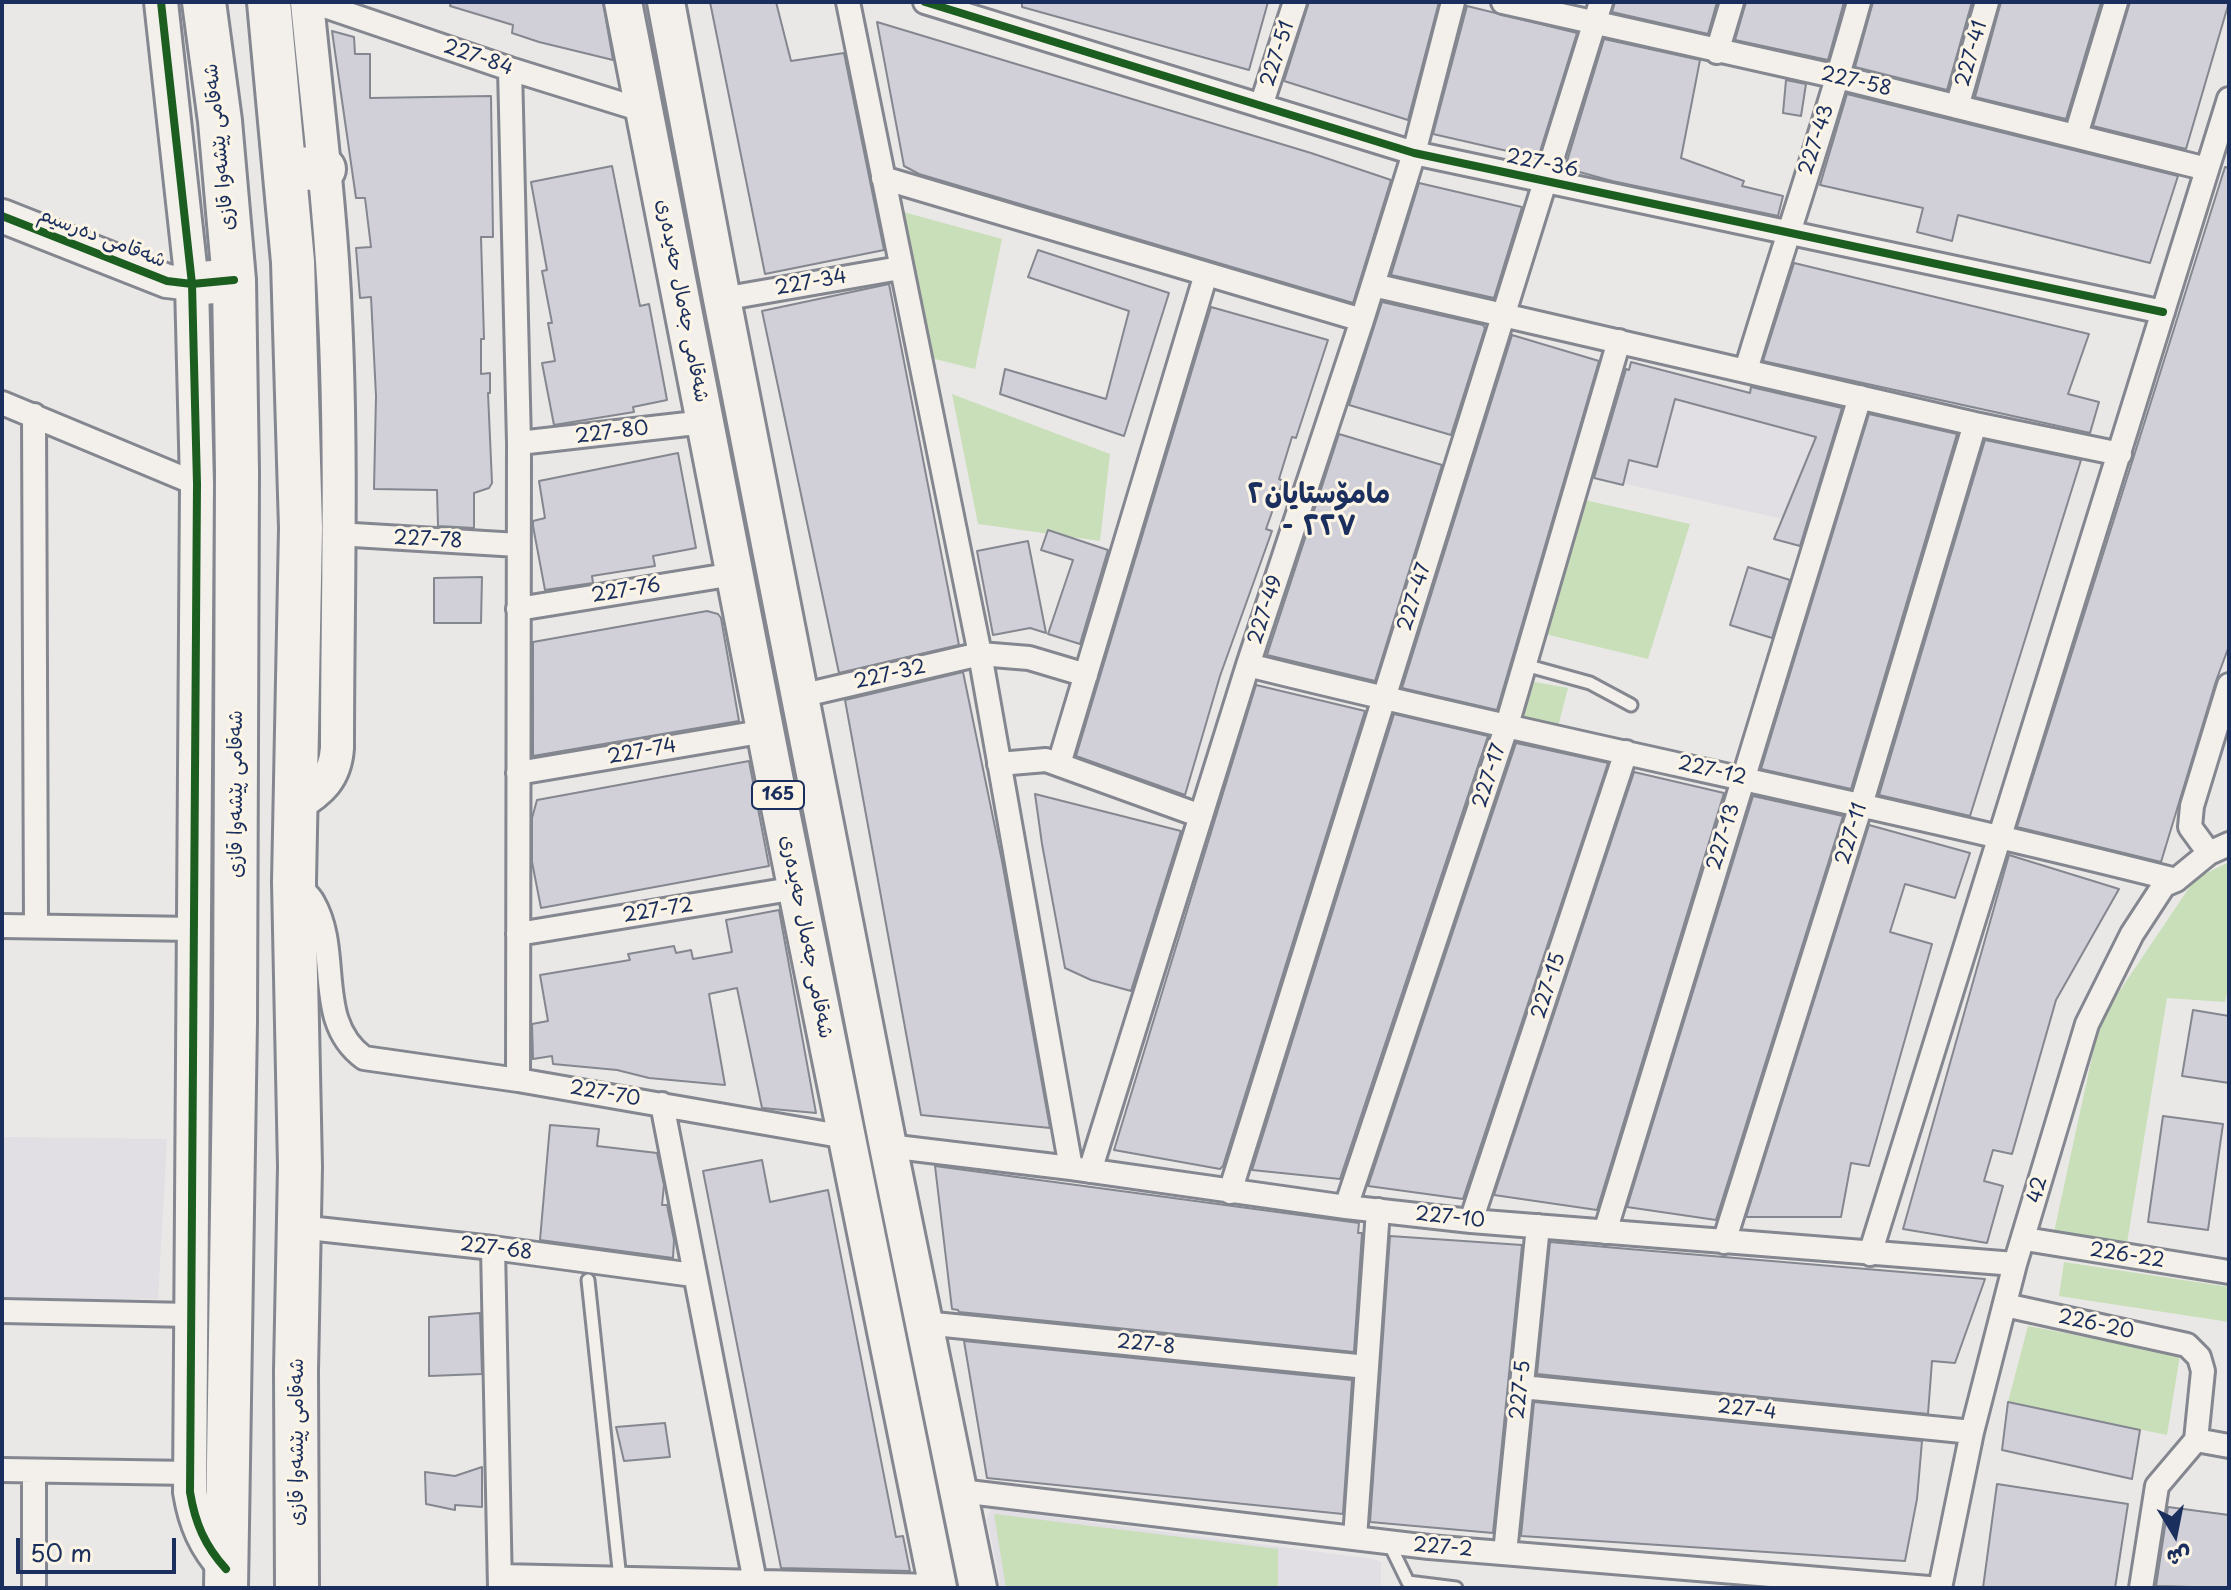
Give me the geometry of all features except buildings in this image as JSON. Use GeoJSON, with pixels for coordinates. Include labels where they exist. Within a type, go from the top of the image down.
{"type":"FeatureCollection","features":[{"type":"Feature","properties":{"kind":"highway","name":"شەقامی پێشەوا قازی"},"geometry":{"type":"LineString","coordinates":[[204,2],[220,121],[234,280],[237,472],[235,1022],[226,1579]]}},
{"type":"Feature","properties":{"kind":"highway","name":"شەقامی پێشەوا قازی"},"geometry":{"type":"LineString","coordinates":[[269,2],[305,168],[297,360],[301,528],[294,882],[299,1227],[297,1588]]}},
{"type":"Feature","properties":{"kind":"highway"},"geometry":{"type":"LineString","coordinates":[[192,284],[234,280]]}},
{"type":"Feature","properties":{"kind":"highway"},"geometry":{"type":"LineString","coordinates":[[235,1022],[298,1027]]}},
{"type":"Feature","properties":{"kind":"main road","name":"شەقامی جەمال حەیدەری"},"geometry":{"type":"LineString","coordinates":[[623,2],[781,812],[937,1587]]}},
{"type":"Feature","properties":{"kind":"main road","name":"شەقامی جەمال حەیدەری"},"geometry":{"type":"LineString","coordinates":[[666,2],[888,1146],[978,1588]]}},
{"type":"Feature","properties":{"kind":"main road"},"geometry":{"type":"LineString","coordinates":[[781,812],[821,804]]}},
{"type":"Feature","properties":{"kind":"street"},"geometry":{"type":"LineString","coordinates":[[161,2],[192,284],[197,484],[190,1492],[198,1528],[226,1579]]}},
{"type":"Feature","properties":{"kind":"street"},"geometry":{"type":"LineString","coordinates":[[295,806],[325,785],[336,761],[335,315],[305,168],[310,2]]}},
{"type":"Feature","properties":{"kind":"street","name":"227-84"},"geometry":{"type":"LineString","coordinates":[[310,2],[645,111]]}},
{"type":"Feature","properties":{"kind":"street"},"geometry":{"type":"LineString","coordinates":[[848,2],[1081,1169]]}},
{"type":"Feature","properties":{"kind":"street","name":"227-36"},"geometry":{"type":"LineString","coordinates":[[925,2],[960,7],[1414,153],[2163,312]]}},
{"type":"Feature","properties":{"kind":"street","name":"227-51"},"geometry":{"type":"LineString","coordinates":[[1261,106],[1295,2]]}},
{"type":"Feature","properties":{"kind":"street","name":"227-49"},"geometry":{"type":"LineString","coordinates":[[1081,1169],[1201,816],[1362,320],[1414,153],[1453,2]]}},
{"type":"Feature","properties":{"kind":"street","name":"227-58"},"geometry":{"type":"LineString","coordinates":[[1503,2],[1838,77],[2207,169]]}},
{"type":"Feature","properties":{"kind":"street","name":"227-47"},"geometry":{"type":"LineString","coordinates":[[1230,1192],[1601,2]]}},
{"type":"Feature","properties":{"kind":"street"},"geometry":{"type":"LineString","coordinates":[[1717,52],[1732,2]]}},
{"type":"Feature","properties":{"kind":"street","name":"227-43"},"geometry":{"type":"LineString","coordinates":[[1746,370],[1859,2]]}},
{"type":"Feature","properties":{"kind":"street","name":"227-41"},"geometry":{"type":"LineString","coordinates":[[1957,107],[1987,2]]}},
{"type":"Feature","properties":{"kind":"street"},"geometry":{"type":"LineString","coordinates":[[2076,135],[2116,2]]}},
{"type":"Feature","properties":{"kind":"street"},"geometry":{"type":"LineString","coordinates":[[510,69],[519,443],[518,1080]]}},
{"type":"Feature","properties":{"kind":"street"},"geometry":{"type":"LineString","coordinates":[[1870,1254],[2207,169],[2225,128],[2229,99]]}},
{"type":"Feature","properties":{"kind":"street"},"geometry":{"type":"LineString","coordinates":[[883,178],[1362,320]]}},
{"type":"Feature","properties":{"kind":"street","name":"شەقامی دەرسیم"},"geometry":{"type":"LineString","coordinates":[[2,216],[167,281],[192,284]]}},
{"type":"Feature","properties":{"kind":"street","name":"227-34"},"geometry":{"type":"LineString","coordinates":[[722,299],[900,268]]}},
{"type":"Feature","properties":{"kind":"street"},"geometry":{"type":"LineString","coordinates":[[1059,764],[1206,274]]}},
{"type":"Feature","properties":{"kind":"street"},"geometry":{"type":"LineString","coordinates":[[1373,285],[1975,424],[2120,454]]}},
{"type":"Feature","properties":{"kind":"street","name":"227-17"},"geometry":{"type":"LineString","coordinates":[[1346,1207],[1507,725],[1619,341]]}},
{"type":"Feature","properties":{"kind":"street","name":"227-13"},"geometry":{"type":"LineString","coordinates":[[1605,1232],[1860,397]]}},
{"type":"Feature","properties":{"kind":"street"},"geometry":{"type":"LineString","coordinates":[[2,403],[197,484]]}},
{"type":"Feature","properties":{"kind":"street"},"geometry":{"type":"LineString","coordinates":[[34,415],[36,926]]}},
{"type":"Feature","properties":{"kind":"street","name":"227-80"},"geometry":{"type":"LineString","coordinates":[[519,443],[705,422]]}},
{"type":"Feature","properties":{"kind":"street","name":"227-11"},"geometry":{"type":"LineString","coordinates":[[1724,1242],[1861,805],[1975,424]]}},
{"type":"Feature","properties":{"kind":"street","name":"227-78"},"geometry":{"type":"LineString","coordinates":[[337,534],[518,545]]}},
{"type":"Feature","properties":{"kind":"street","name":"227-76"},"geometry":{"type":"LineString","coordinates":[[518,609],[734,574]]}},
{"type":"Feature","properties":{"kind":"street","name":"227-32"},"geometry":{"type":"LineString","coordinates":[[800,696],[980,654],[1029,658],[1086,675]]}},
{"type":"Feature","properties":{"kind":"street","name":"227-12"},"geometry":{"type":"LineString","coordinates":[[1248,665],[1384,699],[1999,835],[2176,880]]}},
{"type":"Feature","properties":{"kind":"street"},"geometry":{"type":"LineString","coordinates":[[2219,848],[2190,827],[2192,806],[2229,685]]}},
{"type":"Feature","properties":{"kind":"street","name":"227-74"},"geometry":{"type":"LineString","coordinates":[[518,773],[766,731]]}},
{"type":"Feature","properties":{"kind":"street","name":"227-15"},"geometry":{"type":"LineString","coordinates":[[1471,1221],[1626,752]]}},
{"type":"Feature","properties":{"kind":"street"},"geometry":{"type":"LineString","coordinates":[[999,764],[1046,760],[1201,816]]}},
{"type":"Feature","properties":{"kind":"street","name":"42"},"geometry":{"type":"LineString","coordinates":[[1940,1588],[1972,1432],[2015,1264],[2087,1024],[2132,934],[2164,885],[2176,880],[2219,848]]}},
{"type":"Feature","properties":{"kind":"street","name":"227-70"},"geometry":{"type":"LineString","coordinates":[[294,882],[313,900],[320,918],[335,1019],[340,1032],[364,1058],[518,1080],[846,1137]]}},
{"type":"Feature","properties":{"kind":"street","name":"227-72"},"geometry":{"type":"LineString","coordinates":[[518,934],[797,888]]}},
{"type":"Feature","properties":{"kind":"street"},"geometry":{"type":"LineString","coordinates":[[2,926],[194,929]]}},
{"type":"Feature","properties":{"kind":"street"},"geometry":{"type":"LineString","coordinates":[[662,1104],[755,1582]]}},
{"type":"Feature","properties":{"kind":"street","name":"227-10"},"geometry":{"type":"LineString","coordinates":[[888,1146],[1471,1221],[2015,1264]]}},
{"type":"Feature","properties":{"kind":"street"},"geometry":{"type":"LineString","coordinates":[[1355,1538],[1378,1210]]}},
{"type":"Feature","properties":{"kind":"street","name":"227-5"},"geometry":{"type":"LineString","coordinates":[[1505,1553],[1538,1226]]}},
{"type":"Feature","properties":{"kind":"street","name":"227-68"},"geometry":{"type":"LineString","coordinates":[[299,1227],[493,1248],[693,1275]]}},
{"type":"Feature","properties":{"kind":"street","name":"226-22"},"geometry":{"type":"LineString","coordinates":[[2025,1239],[2229,1272]]}},
{"type":"Feature","properties":{"kind":"street"},"geometry":{"type":"LineString","coordinates":[[493,1248],[500,1582],[620,1579],[937,1587]]}},
{"type":"Feature","properties":{"kind":"street","name":"226-20"},"geometry":{"type":"LineString","coordinates":[[2005,1305],[2187,1345],[2199,1357],[2203,1371],[2196,1440]]}},
{"type":"Feature","properties":{"kind":"street"},"geometry":{"type":"LineString","coordinates":[[2,1311],[190,1315]]}},
{"type":"Feature","properties":{"kind":"street","name":"227-8"},"geometry":{"type":"LineString","coordinates":[[924,1323],[1367,1367]]}},
{"type":"Feature","properties":{"kind":"street","name":"227-4"},"geometry":{"type":"LineString","coordinates":[[1522,1387],[1972,1432]]}},
{"type":"Feature","properties":{"kind":"street"},"geometry":{"type":"LineString","coordinates":[[2141,1588],[2157,1486],[2196,1440],[2229,1446]]}},
{"type":"Feature","properties":{"kind":"street"},"geometry":{"type":"LineString","coordinates":[[2,1470],[191,1473]]}},
{"type":"Feature","properties":{"kind":"street"},"geometry":{"type":"LineString","coordinates":[[34,1471],[34,1588]]}},
{"type":"Feature","properties":{"kind":"street","name":"227-2"},"geometry":{"type":"LineString","coordinates":[[960,1491],[1389,1543],[1758,1581],[1929,1588]]}},
{"type":"Feature","properties":{"kind":"lane"},"geometry":{"type":"LineString","coordinates":[[1525,665],[1590,683],[1631,705]]}},
{"type":"Feature","properties":{"kind":"lane"},"geometry":{"type":"LineString","coordinates":[[588,1280],[620,1579]]}},
{"type":"Feature","properties":{"kind":"lane"},"geometry":{"type":"LineString","coordinates":[[1389,1543],[1409,1585],[1456,1588]]}},
{"type":"Feature","properties":{"kind":"shaded area"},"geometry":{"type":"Polygon","coordinates":[[[1634,368],[1823,420],[1792,521],[1599,478],[1634,368]]]}},
{"type":"Feature","properties":{"kind":"shaded area"},"geometry":{"type":"Polygon","coordinates":[[[2,1137],[167,1139],[158,1299],[2,1301],[2,1137]]]}},
{"type":"Feature","properties":{"kind":"shaded area"},"geometry":{"type":"Polygon","coordinates":[[[991,1509],[1373,1559],[1381,1562],[1381,1588],[1001,1588],[987,1519],[991,1509]]]}},
{"type":"Feature","properties":{"kind":"green space"},"geometry":{"type":"Polygon","coordinates":[[[896,210],[1002,239],[975,369],[923,356],[896,210]]]}},
{"type":"Feature","properties":{"kind":"green space"},"geometry":{"type":"Polygon","coordinates":[[[952,394],[1110,454],[1100,541],[978,524],[952,394]]]}},
{"type":"Feature","properties":{"kind":"green space"},"geometry":{"type":"Polygon","coordinates":[[[1585,500],[1690,524],[1648,659],[1545,634],[1585,500]]]}},
{"type":"Feature","properties":{"kind":"green space"},"geometry":{"type":"Polygon","coordinates":[[[1524,680],[1568,688],[1558,727],[1517,718],[1524,680]]]}},
{"type":"Feature","properties":{"kind":"green space"},"geometry":{"type":"Polygon","coordinates":[[[2229,862],[2229,984],[2225,1002],[2167,998],[2127,1243],[2054,1232],[2100,1020],[2195,879],[2229,862]]]}},
{"type":"Feature","properties":{"kind":"green space"},"geometry":{"type":"Polygon","coordinates":[[[2064,1262],[2229,1287],[2229,1322],[2059,1296],[2064,1262]]]}},
{"type":"Feature","properties":{"kind":"green space"},"geometry":{"type":"Polygon","coordinates":[[[2028,1326],[2180,1355],[2167,1435],[2008,1402],[2028,1326]]]}},
{"type":"Feature","properties":{"kind":"green space"},"geometry":{"type":"Polygon","coordinates":[[[994,1514],[1278,1549],[1278,1588],[1006,1588],[994,1514]]]}},
{"type":"Feature","properties":{"kind":"cycle path"},"geometry":{"type":"LineString","coordinates":[[161,2],[192,284],[197,484],[190,1492],[202,1534],[226,1569]]}},
{"type":"Feature","properties":{"kind":"cycle path"},"geometry":{"type":"LineString","coordinates":[[925,2],[1414,153],[2163,312]]}},
{"type":"Feature","properties":{"kind":"cycle path"},"geometry":{"type":"LineString","coordinates":[[2,216],[167,281],[192,284],[234,280]]}},
{"type":"Feature","properties":{"kind":"district","name":"مامۆستایان٢ - ٢٢٧"},"geometry":{"type":"Point","coordinates":[1319,511]}}]}
